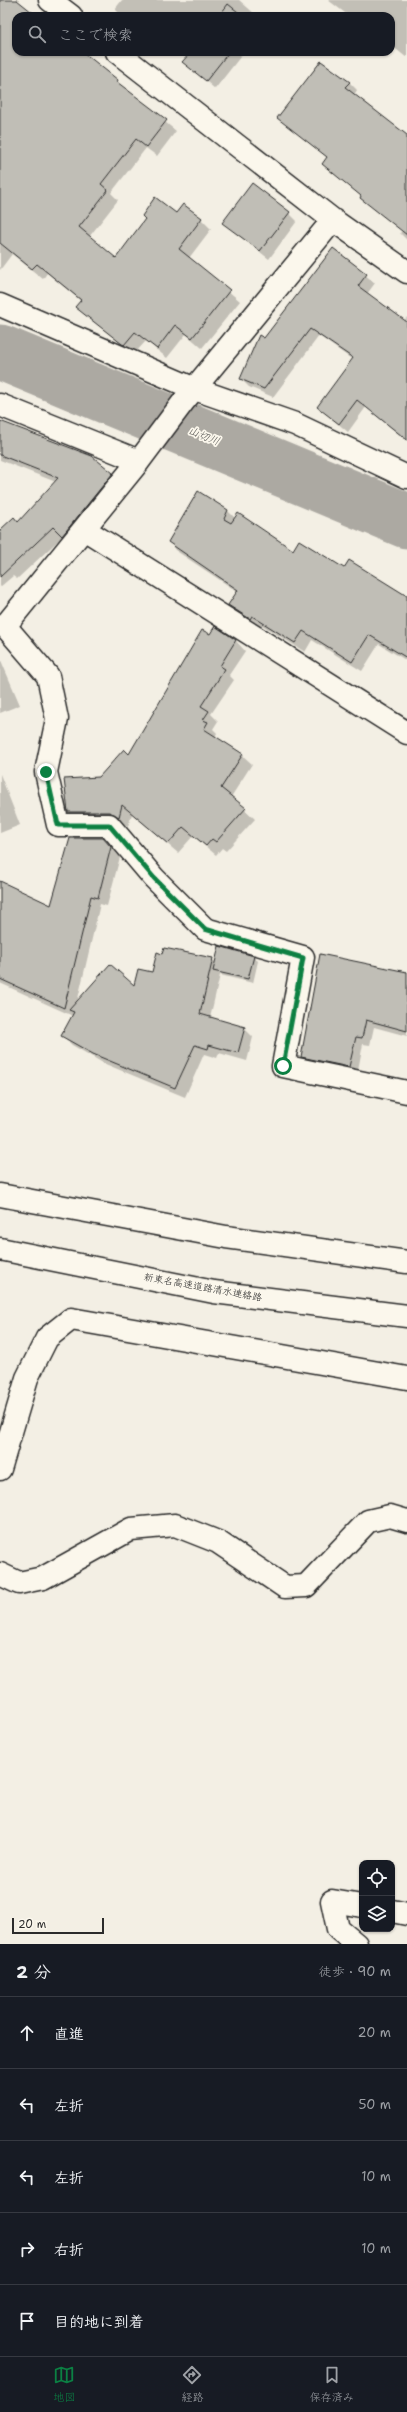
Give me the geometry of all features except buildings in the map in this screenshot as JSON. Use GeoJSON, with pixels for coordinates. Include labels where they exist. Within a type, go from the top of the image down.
{"type":"FeatureCollection","features":[{"type":"Feature","properties":{"kind":"main road"},"geometry":{"type":"LineString","coordinates":[[50,0],[66,12]]}},
{"type":"Feature","properties":{"kind":"main road"},"geometry":{"type":"LineString","coordinates":[[122,56],[333,220],[407,272]]}},
{"type":"Feature","properties":{"kind":"main road"},"geometry":{"type":"LineString","coordinates":[[333,220],[189,395],[143,455],[5,626],[48,676],[58,719],[46,772],[58,825],[109,825],[154,878],[205,929],[303,958],[283,1066],[407,1092]]}},
{"type":"Feature","properties":{"kind":"main road"},"geometry":{"type":"LineString","coordinates":[[0,305],[189,395],[295,424],[407,477]]}},
{"type":"Feature","properties":{"kind":"main road"},"geometry":{"type":"LineString","coordinates":[[0,405],[143,455]]}},
{"type":"Feature","properties":{"kind":"main road"},"geometry":{"type":"LineString","coordinates":[[84,529],[407,732]]}},
{"type":"Feature","properties":{"kind":"main road"},"geometry":{"type":"LineString","coordinates":[[0,1195],[226,1237],[407,1262]]}},
{"type":"Feature","properties":{"kind":"main road","name":"新東名高速道路清水連絡路"},"geometry":{"type":"LineString","coordinates":[[0,1249],[214,1292],[407,1316]]}},
{"type":"Feature","properties":{"kind":"main road"},"geometry":{"type":"LineString","coordinates":[[0,1469],[27,1378],[47,1338],[71,1318],[407,1378]]}},
{"type":"Feature","properties":{"kind":"main road"},"geometry":{"type":"LineString","coordinates":[[0,1574],[19,1583],[43,1578],[131,1529],[175,1525],[218,1542],[285,1587],[306,1586],[368,1521],[390,1516],[407,1521]]}},
{"type":"Feature","properties":{"kind":"main road"},"geometry":{"type":"LineString","coordinates":[[356,1944],[338,1929],[332,1900],[359,1905]]}},
{"type":"Feature","properties":{"kind":"main road"},"geometry":{"type":"LineString","coordinates":[[395,1912],[407,1914]]}},
{"type":"Feature","properties":{"kind":"waterway","name":"山切川"},"geometry":{"type":"LineString","coordinates":[[0,352],[407,521]]}},
{"type":"Feature","properties":{"kind":"route"},"geometry":{"type":"LineString","coordinates":[[46,772],[58,825],[109,825],[154,878],[205,929],[303,958],[283,1066]]}}]}
